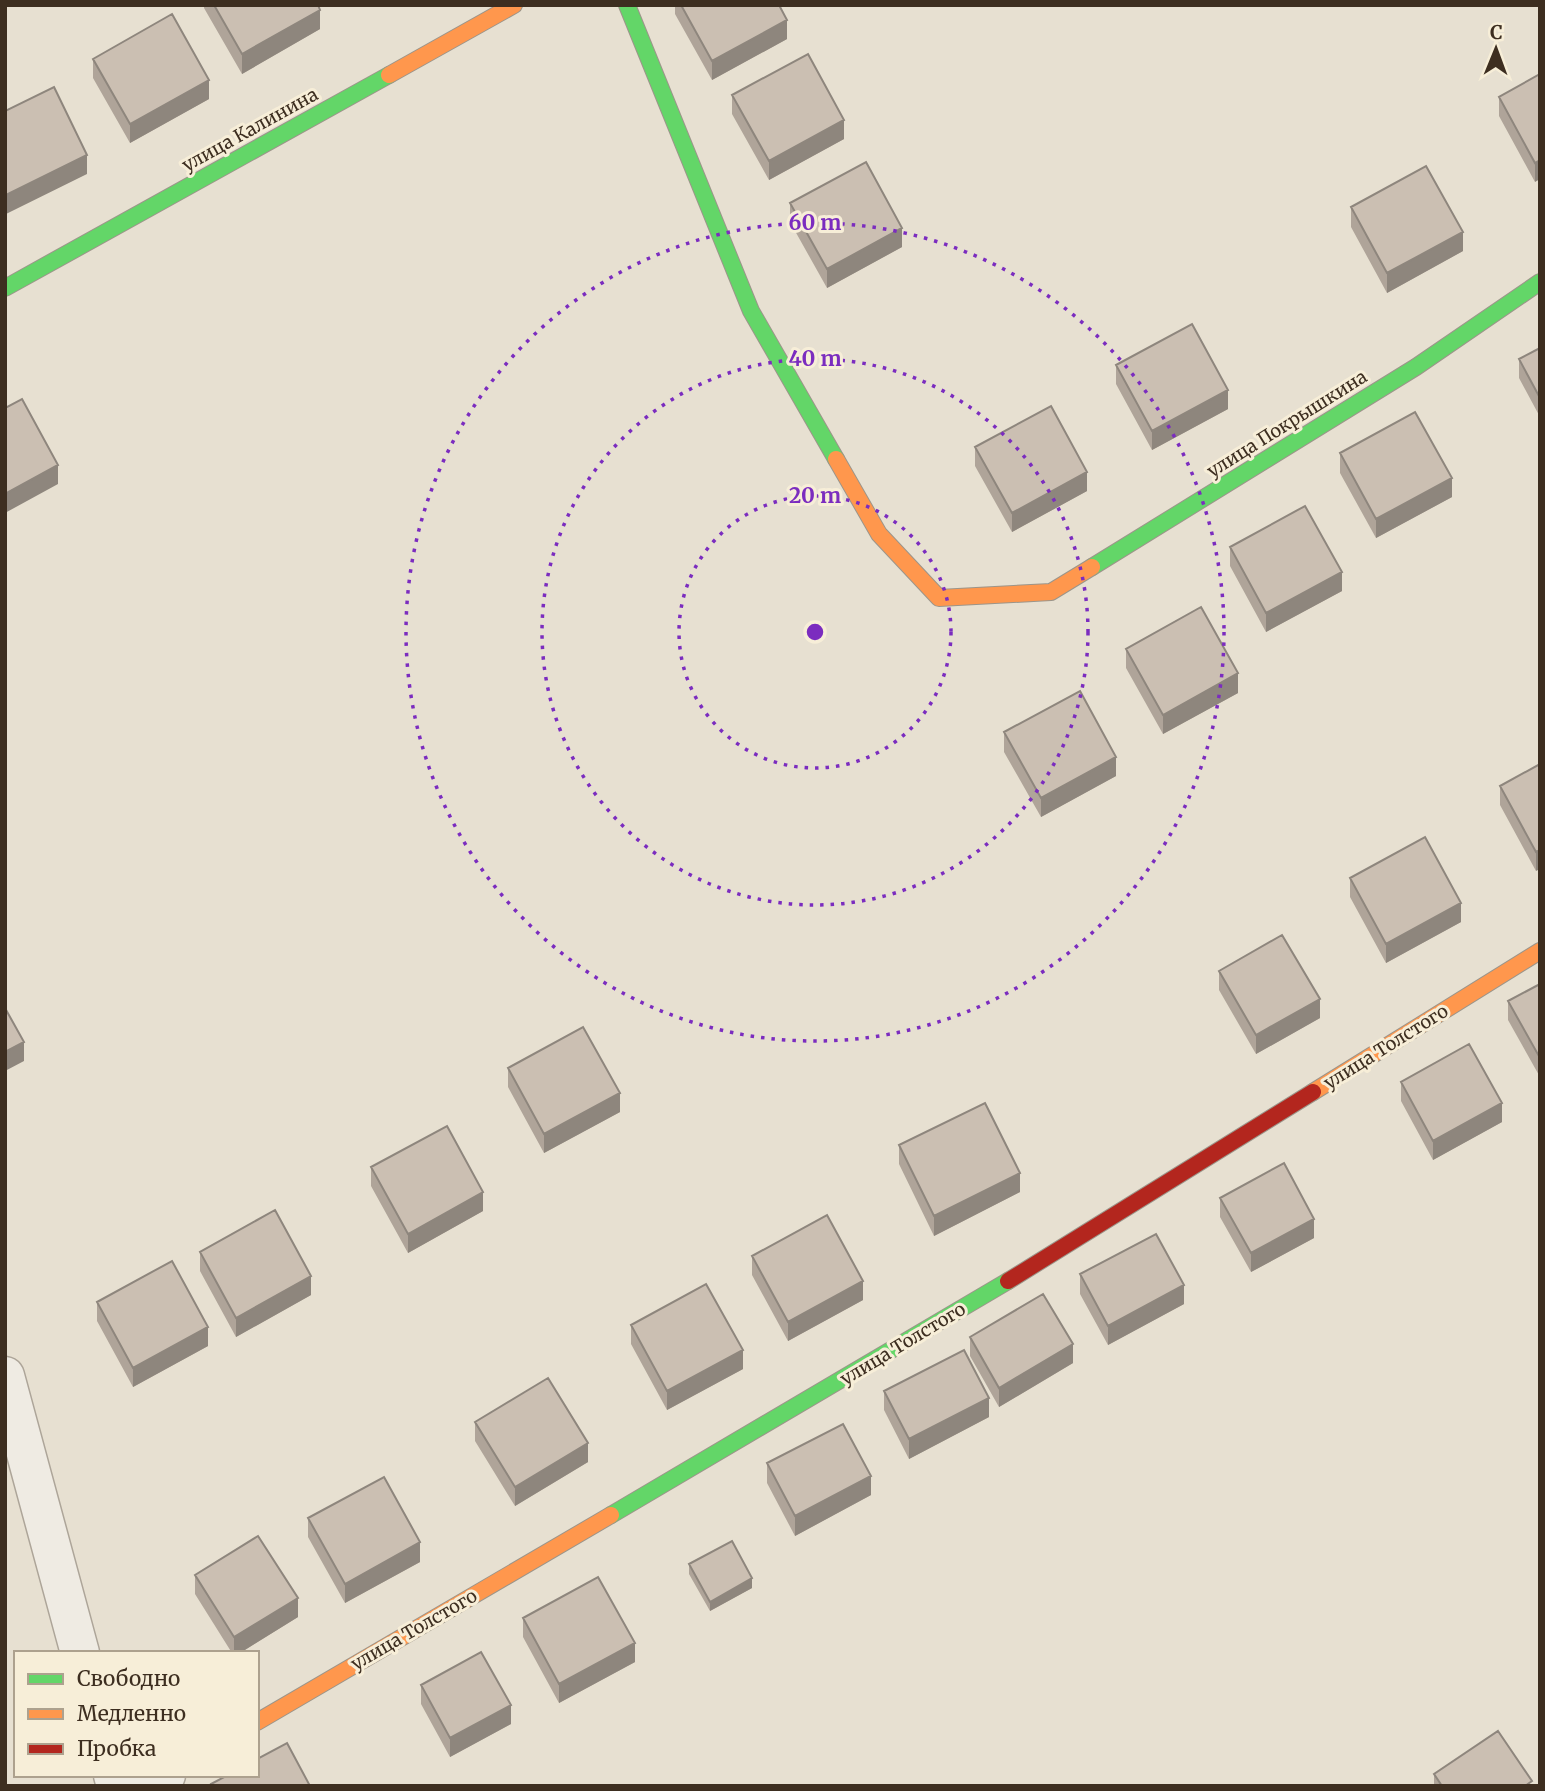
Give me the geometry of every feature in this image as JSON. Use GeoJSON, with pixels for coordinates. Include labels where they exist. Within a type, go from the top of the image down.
{"type":"FeatureCollection","features":[{"type":"Feature","properties":{"kind":"street","name":"улица Калинина"},"geometry":{"type":"LineString","coordinates":[[5,288],[514,5]]}},
{"type":"Feature","properties":{"kind":"street","name":"улица Покрышкина"},"geometry":{"type":"LineString","coordinates":[[627,5],[751,311],[879,534],[939,598],[1051,592],[1416,367],[1540,282]]}},
{"type":"Feature","properties":{"kind":"street","name":"улица Толстого"},"geometry":{"type":"LineString","coordinates":[[259,1721],[946,1319],[1540,951]]}},
{"type":"Feature","properties":{"kind":"street"},"geometry":{"type":"LineString","coordinates":[[5,1376],[79,1651]]}},
{"type":"Feature","properties":{"kind":"building"},"geometry":{"type":"Polygon","coordinates":[[[214,5],[318,5],[320,10],[242,54],[214,5]]]}},
{"type":"Feature","properties":{"kind":"building"},"geometry":{"type":"Polygon","coordinates":[[[681,5],[779,5],[787,20],[712,61],[681,5]]]}},
{"type":"Feature","properties":{"kind":"building"},"geometry":{"type":"Polygon","coordinates":[[[172,14],[209,80],[130,124],[93,59],[172,14]]]}},
{"type":"Feature","properties":{"kind":"building"},"geometry":{"type":"Polygon","coordinates":[[[808,54],[844,120],[769,161],[732,95],[808,54]]]}},
{"type":"Feature","properties":{"kind":"building"},"geometry":{"type":"Polygon","coordinates":[[[1540,74],[1540,160],[1535,163],[1499,97],[1540,74]]]}},
{"type":"Feature","properties":{"kind":"building"},"geometry":{"type":"Polygon","coordinates":[[[54,87],[87,155],[6,195],[5,111],[54,87]]]}},
{"type":"Feature","properties":{"kind":"building"},"geometry":{"type":"Polygon","coordinates":[[[866,162],[902,228],[827,269],[790,203],[866,162]]]}},
{"type":"Feature","properties":{"kind":"building"},"geometry":{"type":"Polygon","coordinates":[[[1426,166],[1463,232],[1387,273],[1351,207],[1426,166]]]}},
{"type":"Feature","properties":{"kind":"building"},"geometry":{"type":"Polygon","coordinates":[[[1192,324],[1228,390],[1152,431],[1116,365],[1192,324]]]}},
{"type":"Feature","properties":{"kind":"building"},"geometry":{"type":"Polygon","coordinates":[[[1540,348],[1540,398],[1519,359],[1540,348]]]}},
{"type":"Feature","properties":{"kind":"building"},"geometry":{"type":"Polygon","coordinates":[[[22,399],[58,465],[5,494],[5,408],[22,399]]]}},
{"type":"Feature","properties":{"kind":"building"},"geometry":{"type":"Polygon","coordinates":[[[1051,406],[1087,472],[1012,513],[975,447],[1051,406]]]}},
{"type":"Feature","properties":{"kind":"building"},"geometry":{"type":"Polygon","coordinates":[[[1415,412],[1452,478],[1376,519],[1340,453],[1415,412]]]}},
{"type":"Feature","properties":{"kind":"building"},"geometry":{"type":"Polygon","coordinates":[[[1305,506],[1342,572],[1266,613],[1230,547],[1305,506]]]}},
{"type":"Feature","properties":{"kind":"building"},"geometry":{"type":"Polygon","coordinates":[[[1201,607],[1238,673],[1163,715],[1126,649],[1201,607]]]}},
{"type":"Feature","properties":{"kind":"building"},"geometry":{"type":"Polygon","coordinates":[[[1080,691],[1116,757],[1041,798],[1004,732],[1080,691]]]}},
{"type":"Feature","properties":{"kind":"building"},"geometry":{"type":"Polygon","coordinates":[[[1540,764],[1540,850],[1536,852],[1500,786],[1540,764]]]}},
{"type":"Feature","properties":{"kind":"building"},"geometry":{"type":"Polygon","coordinates":[[[1425,837],[1461,903],[1386,944],[1350,878],[1425,837]]]}},
{"type":"Feature","properties":{"kind":"building"},"geometry":{"type":"Polygon","coordinates":[[[1282,935],[1320,999],[1256,1035],[1219,971],[1282,935]]]}},
{"type":"Feature","properties":{"kind":"building"},"geometry":{"type":"Polygon","coordinates":[[[1540,984],[1540,1058],[1508,1001],[1540,984]]]}},
{"type":"Feature","properties":{"kind":"building"},"geometry":{"type":"Polygon","coordinates":[[[5,1008],[24,1042],[5,1052],[5,1008]]]}},
{"type":"Feature","properties":{"kind":"building"},"geometry":{"type":"Polygon","coordinates":[[[583,1027],[620,1093],[544,1134],[508,1068],[583,1027]]]}},
{"type":"Feature","properties":{"kind":"building"},"geometry":{"type":"Polygon","coordinates":[[[1469,1044],[1502,1103],[1433,1141],[1401,1082],[1469,1044]]]}},
{"type":"Feature","properties":{"kind":"building"},"geometry":{"type":"Polygon","coordinates":[[[985,1103],[1020,1173],[934,1216],[899,1145],[985,1103]]]}},
{"type":"Feature","properties":{"kind":"building"},"geometry":{"type":"Polygon","coordinates":[[[447,1126],[483,1192],[408,1234],[371,1167],[447,1126]]]}},
{"type":"Feature","properties":{"kind":"building"},"geometry":{"type":"Polygon","coordinates":[[[1284,1163],[1314,1219],[1251,1253],[1220,1198],[1284,1163]]]}},
{"type":"Feature","properties":{"kind":"building"},"geometry":{"type":"Polygon","coordinates":[[[275,1210],[311,1276],[236,1318],[200,1252],[275,1210]]]}},
{"type":"Feature","properties":{"kind":"building"},"geometry":{"type":"Polygon","coordinates":[[[827,1215],[863,1281],[788,1322],[752,1256],[827,1215]]]}},
{"type":"Feature","properties":{"kind":"building"},"geometry":{"type":"Polygon","coordinates":[[[1156,1234],[1184,1285],[1108,1326],[1080,1274],[1156,1234]]]}},
{"type":"Feature","properties":{"kind":"building"},"geometry":{"type":"Polygon","coordinates":[[[172,1261],[208,1327],[133,1368],[97,1302],[172,1261]]]}},
{"type":"Feature","properties":{"kind":"building"},"geometry":{"type":"Polygon","coordinates":[[[706,1284],[743,1350],[667,1391],[631,1325],[706,1284]]]}},
{"type":"Feature","properties":{"kind":"building"},"geometry":{"type":"Polygon","coordinates":[[[1043,1294],[1073,1344],[999,1388],[970,1337],[1043,1294]]]}},
{"type":"Feature","properties":{"kind":"building"},"geometry":{"type":"Polygon","coordinates":[[[964,1350],[989,1398],[909,1439],[884,1391],[964,1350]]]}},
{"type":"Feature","properties":{"kind":"building"},"geometry":{"type":"Polygon","coordinates":[[[548,1378],[588,1443],[515,1487],[475,1422],[548,1378]]]}},
{"type":"Feature","properties":{"kind":"building"},"geometry":{"type":"Polygon","coordinates":[[[843,1424],[871,1476],[795,1516],[767,1463],[843,1424]]]}},
{"type":"Feature","properties":{"kind":"building"},"geometry":{"type":"Polygon","coordinates":[[[384,1477],[420,1542],[345,1584],[308,1518],[384,1477]]]}},
{"type":"Feature","properties":{"kind":"building"},"geometry":{"type":"Polygon","coordinates":[[[258,1536],[298,1598],[234,1637],[195,1575],[258,1536]]]}},
{"type":"Feature","properties":{"kind":"building"},"geometry":{"type":"Polygon","coordinates":[[[732,1541],[752,1578],[710,1602],[689,1564],[732,1541]]]}},
{"type":"Feature","properties":{"kind":"building"},"geometry":{"type":"Polygon","coordinates":[[[598,1577],[635,1643],[559,1684],[523,1618],[598,1577]]]}},
{"type":"Feature","properties":{"kind":"building"},"geometry":{"type":"Polygon","coordinates":[[[481,1652],[511,1705],[450,1738],[421,1685],[481,1652]]]}},
{"type":"Feature","properties":{"kind":"building"},"geometry":{"type":"Polygon","coordinates":[[[1498,1731],[1532,1781],[1525,1786],[1442,1786],[1434,1774],[1498,1731]]]}},
{"type":"Feature","properties":{"kind":"building"},"geometry":{"type":"Polygon","coordinates":[[[287,1743],[310,1786],[212,1786],[211,1784],[224,1777],[259,1777],[259,1758],[287,1743]]]}},
{"type":"Feature","properties":{"kind":"traffic: fast"},"geometry":{"type":"LineString","coordinates":[[627,5],[751,311],[836,459]]}},
{"type":"Feature","properties":{"kind":"traffic: fast"},"geometry":{"type":"LineString","coordinates":[[5,288],[389,75]]}},
{"type":"Feature","properties":{"kind":"traffic: fast"},"geometry":{"type":"LineString","coordinates":[[1092,567],[1416,367],[1540,282]]}},
{"type":"Feature","properties":{"kind":"traffic: fast"},"geometry":{"type":"LineString","coordinates":[[611,1515],[1008,1281]]}},
{"type":"Feature","properties":{"kind":"traffic: slow"},"geometry":{"type":"LineString","coordinates":[[389,75],[514,5]]}},
{"type":"Feature","properties":{"kind":"traffic: slow"},"geometry":{"type":"LineString","coordinates":[[836,459],[879,534],[939,598],[1051,592],[1092,567]]}},
{"type":"Feature","properties":{"kind":"traffic: slow"},"geometry":{"type":"LineString","coordinates":[[1313,1092],[1540,951]]}},
{"type":"Feature","properties":{"kind":"traffic: slow"},"geometry":{"type":"LineString","coordinates":[[259,1721],[611,1515]]}},
{"type":"Feature","properties":{"kind":"traffic: jam"},"geometry":{"type":"LineString","coordinates":[[1008,1281],[1313,1092]]}}]}
